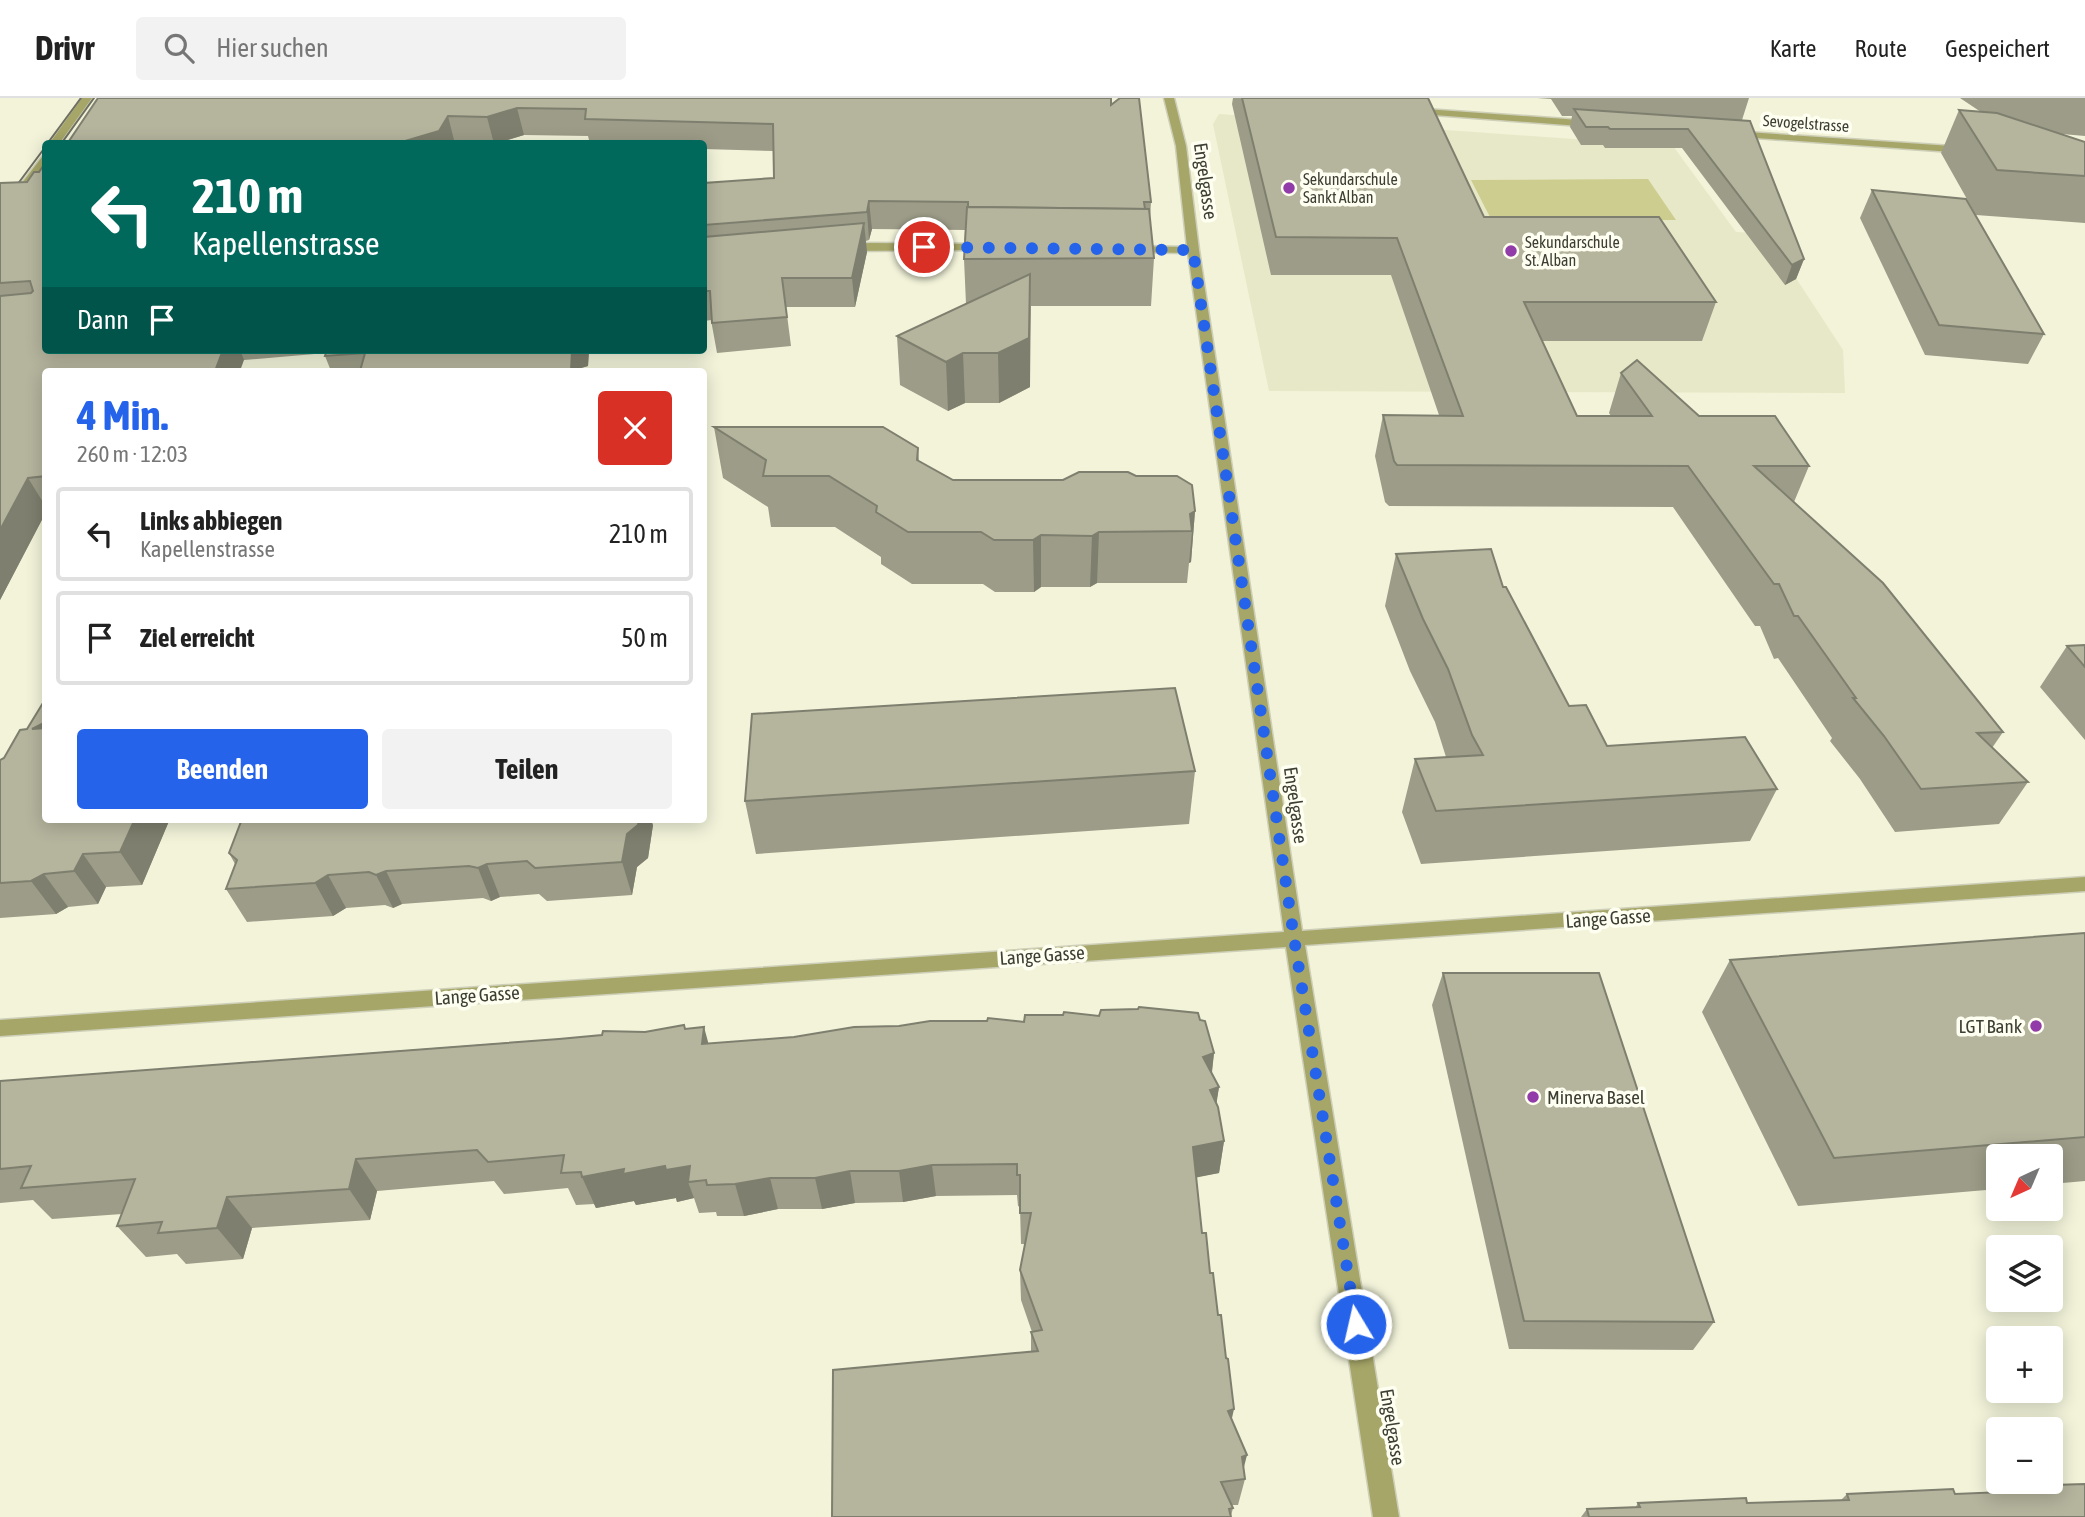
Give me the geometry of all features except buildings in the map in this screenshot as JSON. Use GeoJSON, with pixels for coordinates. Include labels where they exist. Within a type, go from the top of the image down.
{"type":"FeatureCollection","features":[{"type":"Feature","properties":{"kind":"street"},"geometry":{"type":"LineString","coordinates":[[57,140],[87,98]]}},
{"type":"Feature","properties":{"kind":"street","name":"Engelgasse"},"geometry":{"type":"LineString","coordinates":[[1169,98],[1181,146],[1193,250],[1294,938],[1386,1517]]}},
{"type":"Feature","properties":{"kind":"street"},"geometry":{"type":"LineString","coordinates":[[1402,110],[1603,125]]}},
{"type":"Feature","properties":{"kind":"street","name":"Sevogelstrasse"},"geometry":{"type":"LineString","coordinates":[[1727,134],[1975,150]]}},
{"type":"Feature","properties":{"kind":"street"},"geometry":{"type":"LineString","coordinates":[[0,218],[42,160]]}},
{"type":"Feature","properties":{"kind":"street"},"geometry":{"type":"LineString","coordinates":[[828,250],[870,246],[1004,248]]}},
{"type":"Feature","properties":{"kind":"street"},"geometry":{"type":"LineString","coordinates":[[1112,249],[1193,250]]}},
{"type":"Feature","properties":{"kind":"street","name":"Lange Gasse"},"geometry":{"type":"LineString","coordinates":[[0,1028],[2085,884]]}},
{"type":"Feature","properties":{"kind":"shaded area","name":"Sekundarschule St. Alban"},"geometry":{"type":"Polygon","coordinates":[[[1219,114],[1673,146],[1736,232],[1776,234],[1790,269],[1843,350],[1845,393],[1269,391],[1213,124],[1219,114]]]}},
{"type":"Feature","properties":{"kind":"green space"},"geometry":{"type":"Polygon","coordinates":[[[1648,179],[1676,220],[1492,221],[1471,180],[1648,179]]]}},
{"type":"Feature","properties":{"kind":"tram line"},"geometry":{"type":"LineString","coordinates":[[50,140],[81,98]]}},
{"type":"Feature","properties":{"kind":"tram line"},"geometry":{"type":"LineString","coordinates":[[64,140],[94,98]]}},
{"type":"Feature","properties":{"kind":"tram line"},"geometry":{"type":"LineString","coordinates":[[0,208],[42,151]]}},
{"type":"Feature","properties":{"kind":"place","name":"Sekundarschule Sankt Alban"},"geometry":{"type":"Point","coordinates":[1289,188]}},
{"type":"Feature","properties":{"kind":"place","name":"Sekundarschule St. Alban"},"geometry":{"type":"Point","coordinates":[1511,251]}},
{"type":"Feature","properties":{"kind":"place","name":"LGT Bank"},"geometry":{"type":"Point","coordinates":[2036,1026]}},
{"type":"Feature","properties":{"kind":"place","name":"Minerva Basel"},"geometry":{"type":"Point","coordinates":[1533,1097]}},
{"type":"Feature","properties":{"kind":"route"},"geometry":{"type":"LineString","coordinates":[[924,247],[1193,250],[1294,938],[1356,1324]]}}]}
